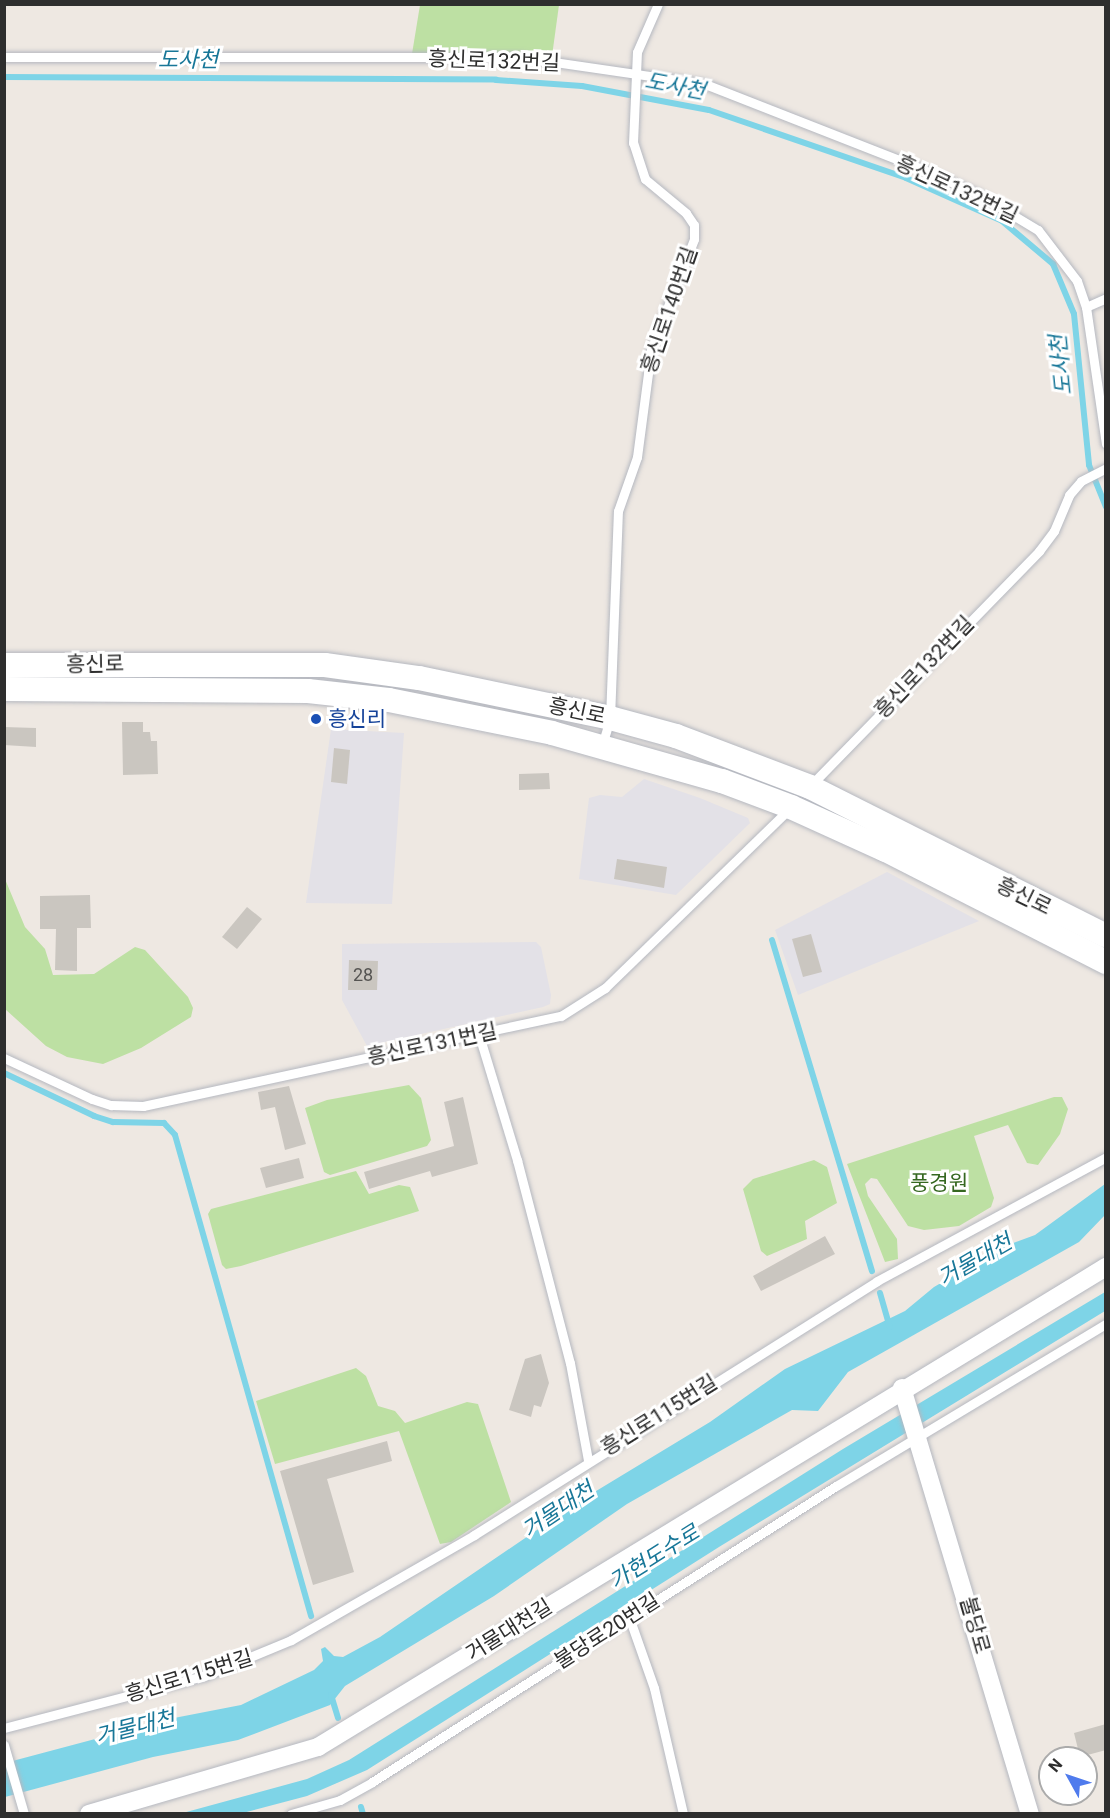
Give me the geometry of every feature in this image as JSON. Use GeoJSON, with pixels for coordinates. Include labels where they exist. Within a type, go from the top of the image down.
{"type":"FeatureCollection","features":[{"type":"Feature","properties":{"kind":"main road","name":"흥신로"},"geometry":{"type":"LineString","coordinates":[[4,665],[325,665],[419,678],[610,718],[676,736],[810,787],[1106,936]]}},
{"type":"Feature","properties":{"kind":"main road","name":"흥신로"},"geometry":{"type":"LineString","coordinates":[[4,689],[242,690],[350,695],[531,729],[722,781],[791,807],[886,850],[1106,962]]}},
{"type":"Feature","properties":{"kind":"street"},"geometry":{"type":"LineString","coordinates":[[902,1388],[1106,1267]]}},
{"type":"Feature","properties":{"kind":"street","name":"불당로"},"geometry":{"type":"LineString","coordinates":[[902,1388],[919,1437],[1030,1814]]}},
{"type":"Feature","properties":{"kind":"street","name":"거물대천길"},"geometry":{"type":"LineString","coordinates":[[89,1814],[318,1747],[902,1388]]}},
{"type":"Feature","properties":{"kind":"lane","name":"흥신로140번길"},"geometry":{"type":"LineString","coordinates":[[602,747],[610,718],[618,511],[637,457],[651,350],[694,239],[694,225],[686,213],[645,178],[637,161],[635,80],[642,35],[658,4]]}},
{"type":"Feature","properties":{"kind":"lane","name":"흥신로132번길"},"geometry":{"type":"LineString","coordinates":[[4,57],[520,57],[635,80],[705,84],[978,194],[1038,230],[1077,281],[1086,307],[1106,444]]}},
{"type":"Feature","properties":{"kind":"lane"},"geometry":{"type":"LineString","coordinates":[[1086,307],[1106,298]]}},
{"type":"Feature","properties":{"kind":"lane","name":"흥신로132번길"},"geometry":{"type":"LineString","coordinates":[[810,787],[1039,551],[1054,531],[1069,495],[1081,481],[1103,470]]}},
{"type":"Feature","properties":{"kind":"lane","name":"흥신로131번길"},"geometry":{"type":"LineString","coordinates":[[4,1058],[92,1099],[111,1105],[143,1106],[561,1016],[605,988],[791,807]]}},
{"type":"Feature","properties":{"kind":"lane"},"geometry":{"type":"LineString","coordinates":[[479,1035],[517,1160],[570,1363],[588,1460]]}},
{"type":"Feature","properties":{"kind":"lane","name":"흥신로115번길"},"geometry":{"type":"LineString","coordinates":[[4,1728],[204,1676],[260,1655],[375,1594],[877,1281],[1106,1156]]}},
{"type":"Feature","properties":{"kind":"lane","name":"불당로20번길"},"geometry":{"type":"LineString","coordinates":[[291,1814],[340,1800],[372,1782],[629,1617],[1106,1324]]}},
{"type":"Feature","properties":{"kind":"lane"},"geometry":{"type":"LineString","coordinates":[[629,1617],[654,1688],[683,1814]]}},
{"type":"Feature","properties":{"kind":"lane"},"geometry":{"type":"LineString","coordinates":[[5,1746],[24,1814]]}},
{"type":"Feature","properties":{"kind":"shaded area"},"geometry":{"type":"Polygon","coordinates":[[[331,729],[404,733],[392,904],[306,903],[331,729]]]}},
{"type":"Feature","properties":{"kind":"shaded area"},"geometry":{"type":"Polygon","coordinates":[[[644,779],[700,798],[748,818],[750,823],[676,895],[579,879],[589,798],[600,795],[622,797],[644,779]]]}},
{"type":"Feature","properties":{"kind":"shaded area"},"geometry":{"type":"Polygon","coordinates":[[[887,872],[979,921],[798,995],[775,930],[887,872]]]}},
{"type":"Feature","properties":{"kind":"shaded area"},"geometry":{"type":"Polygon","coordinates":[[[536,942],[541,947],[551,995],[550,1004],[543,1007],[367,1046],[342,1000],[342,944],[536,942]]]}},
{"type":"Feature","properties":{"kind":"green space"},"geometry":{"type":"Polygon","coordinates":[[[420,5],[559,5],[552,56],[411,60],[420,5]]]}},
{"type":"Feature","properties":{"kind":"green space"},"geometry":{"type":"Polygon","coordinates":[[[5,879],[25,927],[45,949],[53,975],[94,974],[135,947],[145,950],[188,997],[193,1008],[191,1017],[141,1048],[103,1064],[67,1057],[46,1046],[5,1009],[5,879]]]}},
{"type":"Feature","properties":{"kind":"green space"},"geometry":{"type":"Polygon","coordinates":[[[409,1085],[421,1098],[431,1140],[427,1146],[330,1175],[324,1172],[305,1108],[327,1100],[409,1085]]]}},
{"type":"Feature","properties":{"kind":"green space","name":"풍경원"},"geometry":{"type":"Polygon","coordinates":[[[1054,1097],[1062,1097],[1068,1109],[1060,1134],[1038,1165],[1027,1163],[1008,1125],[974,1136],[994,1198],[991,1207],[959,1226],[924,1230],[908,1226],[877,1179],[871,1178],[865,1184],[868,1196],[897,1239],[898,1259],[885,1262],[847,1164],[1054,1097]]]}},
{"type":"Feature","properties":{"kind":"green space"},"geometry":{"type":"Polygon","coordinates":[[[814,1160],[827,1167],[837,1203],[805,1221],[807,1239],[767,1256],[761,1251],[743,1189],[753,1179],[814,1160]]]}},
{"type":"Feature","properties":{"kind":"green space"},"geometry":{"type":"Polygon","coordinates":[[[356,1171],[369,1194],[399,1185],[410,1187],[419,1211],[241,1266],[226,1269],[222,1265],[208,1214],[211,1209],[356,1171]]]}},
{"type":"Feature","properties":{"kind":"green space"},"geometry":{"type":"Polygon","coordinates":[[[356,1368],[366,1376],[378,1406],[395,1411],[405,1423],[467,1402],[478,1404],[511,1502],[451,1542],[440,1544],[399,1431],[275,1464],[256,1401],[356,1368]]]}},
{"type":"Feature","properties":{"kind":"water"},"geometry":{"type":"Polygon","coordinates":[[[1105,1184],[1105,1215],[1079,1242],[848,1372],[818,1411],[792,1410],[627,1504],[494,1596],[345,1686],[330,1705],[238,1740],[153,1757],[5,1797],[5,1763],[174,1718],[241,1705],[314,1670],[323,1661],[321,1649],[325,1647],[334,1656],[343,1657],[380,1637],[578,1502],[710,1422],[785,1369],[905,1311],[934,1287],[1005,1246],[1035,1235],[1105,1184]]]}},
{"type":"Feature","properties":{"kind":"water"},"geometry":{"type":"Polygon","coordinates":[[[1105,1292],[1105,1311],[719,1547],[367,1770],[307,1796],[243,1813],[179,1814],[307,1779],[349,1760],[843,1449],[1105,1292]]]}},
{"type":"Feature","properties":{"kind":"building"},"geometry":{"type":"Polygon","coordinates":[[[122,722],[143,722],[143,732],[150,732],[151,741],[157,741],[158,774],[123,775],[122,722]]]}},
{"type":"Feature","properties":{"kind":"building"},"geometry":{"type":"Polygon","coordinates":[[[4,727],[36,728],[36,747],[4,745],[4,727]]]}},
{"type":"Feature","properties":{"kind":"building"},"geometry":{"type":"Polygon","coordinates":[[[334,748],[350,750],[347,784],[331,782],[334,748]]]}},
{"type":"Feature","properties":{"kind":"building"},"geometry":{"type":"Polygon","coordinates":[[[549,773],[550,789],[519,790],[519,774],[549,773]]]}},
{"type":"Feature","properties":{"kind":"building"},"geometry":{"type":"Polygon","coordinates":[[[617,859],[667,867],[664,888],[614,879],[617,859]]]}},
{"type":"Feature","properties":{"kind":"building"},"geometry":{"type":"Polygon","coordinates":[[[90,895],[91,928],[77,928],[77,971],[55,970],[56,929],[40,929],[40,896],[90,895]]]}},
{"type":"Feature","properties":{"kind":"building"},"geometry":{"type":"Polygon","coordinates":[[[247,907],[262,919],[237,949],[222,937],[247,907]]]}},
{"type":"Feature","properties":{"kind":"building"},"geometry":{"type":"Polygon","coordinates":[[[811,934],[822,972],[803,977],[792,939],[811,934]]]}},
{"type":"Feature","properties":{"kind":"building"},"geometry":{"type":"Polygon","coordinates":[[[349,960],[378,961],[377,990],[348,990],[349,960]]]}},
{"type":"Feature","properties":{"kind":"building"},"geometry":{"type":"Polygon","coordinates":[[[289,1086],[306,1144],[285,1150],[275,1107],[261,1110],[258,1092],[289,1086]]]}},
{"type":"Feature","properties":{"kind":"building"},"geometry":{"type":"Polygon","coordinates":[[[463,1097],[478,1164],[432,1177],[430,1171],[369,1189],[364,1172],[454,1146],[444,1102],[463,1097]]]}},
{"type":"Feature","properties":{"kind":"building"},"geometry":{"type":"Polygon","coordinates":[[[299,1158],[304,1178],[266,1188],[260,1168],[299,1158]]]}},
{"type":"Feature","properties":{"kind":"building"},"geometry":{"type":"Polygon","coordinates":[[[825,1236],[835,1254],[761,1291],[753,1276],[825,1236]]]}},
{"type":"Feature","properties":{"kind":"building"},"geometry":{"type":"Polygon","coordinates":[[[541,1354],[549,1383],[541,1407],[534,1405],[531,1417],[509,1410],[525,1359],[541,1354]]]}},
{"type":"Feature","properties":{"kind":"building"},"geometry":{"type":"Polygon","coordinates":[[[387,1441],[392,1461],[327,1479],[354,1572],[313,1585],[280,1471],[387,1441]]]}},
{"type":"Feature","properties":{"kind":"building"},"geometry":{"type":"Polygon","coordinates":[[[1106,1724],[1106,1750],[1098,1752],[1098,1746],[1077,1746],[1074,1733],[1106,1724]]]}},
{"type":"Feature","properties":{"kind":"waterway","name":"도사천"},"geometry":{"type":"LineString","coordinates":[[4,77],[496,80],[582,86],[709,110],[906,178],[1002,221],[1053,264],[1074,314],[1089,465],[1106,507]]}},
{"type":"Feature","properties":{"kind":"waterway"},"geometry":{"type":"LineString","coordinates":[[772,940],[872,1271]]}},
{"type":"Feature","properties":{"kind":"waterway"},"geometry":{"type":"LineString","coordinates":[[4,1073],[94,1116],[113,1122],[164,1123],[175,1135],[311,1616]]}},
{"type":"Feature","properties":{"kind":"waterway"},"geometry":{"type":"LineString","coordinates":[[880,1293],[890,1327]]}},
{"type":"Feature","properties":{"kind":"waterway"},"geometry":{"type":"LineString","coordinates":[[331,1695],[338,1718]]}},
{"type":"Feature","properties":{"kind":"waterway"},"geometry":{"type":"LineString","coordinates":[[361,1807],[363,1814]]}},
{"type":"Feature","properties":{"kind":"place","name":"흥신리"},"geometry":{"type":"Point","coordinates":[316,719]}},
{"type":"Feature","properties":{"kind":"water label","name":"거물대천"},"geometry":{"type":"Point","coordinates":[975,1260]}},
{"type":"Feature","properties":{"kind":"water label","name":"거물대천"},"geometry":{"type":"Point","coordinates":[558,1510]}},
{"type":"Feature","properties":{"kind":"water label","name":"가현도수로"},"geometry":{"type":"Point","coordinates":[654,1557]}},
{"type":"Feature","properties":{"kind":"water label","name":"거물대천"},"geometry":{"type":"Point","coordinates":[135,1727]}}]}
